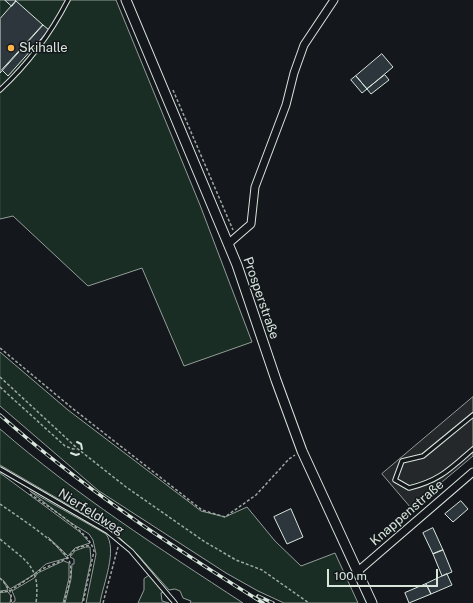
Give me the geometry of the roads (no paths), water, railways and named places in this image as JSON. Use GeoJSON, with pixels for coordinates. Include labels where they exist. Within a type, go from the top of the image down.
{"type":"FeatureCollection","features":[{"type":"Feature","properties":{"kind":"main road","name":"Prosperstraße"},"geometry":{"type":"LineString","coordinates":[[126,0],[228,244],[302,450],[372,603]]}},
{"type":"Feature","properties":{"kind":"street"},"geometry":{"type":"LineString","coordinates":[[228,244],[251,224],[255,187],[286,105],[294,73],[304,44],[334,0]]}},
{"type":"Feature","properties":{"kind":"street","name":"Knappenstraße"},"geometry":{"type":"LineString","coordinates":[[358,572],[473,472]]}},
{"type":"Feature","properties":{"kind":"lane"},"geometry":{"type":"LineString","coordinates":[[0,90],[15,77],[51,32],[68,0]]}},
{"type":"Feature","properties":{"kind":"lane"},"geometry":{"type":"LineString","coordinates":[[473,415],[423,456],[402,461],[395,480],[409,488],[424,484],[441,477],[473,450]]}},
{"type":"Feature","properties":{"kind":"lane","name":"Nierfeldweg"},"geometry":{"type":"LineString","coordinates":[[0,469],[107,531],[121,542],[158,580],[176,603]]}},
{"type":"Feature","properties":{"kind":"railway"},"geometry":{"type":"LineString","coordinates":[[0,415],[62,467],[127,515],[194,560],[263,603]]}},
{"type":"Feature","properties":{"kind":"railway"},"geometry":{"type":"LineString","coordinates":[[258,596],[273,603]]}},
{"type":"Feature","properties":{"kind":"place","name":"Skihalle"},"geometry":{"type":"Point","coordinates":[11,48]}}]}
